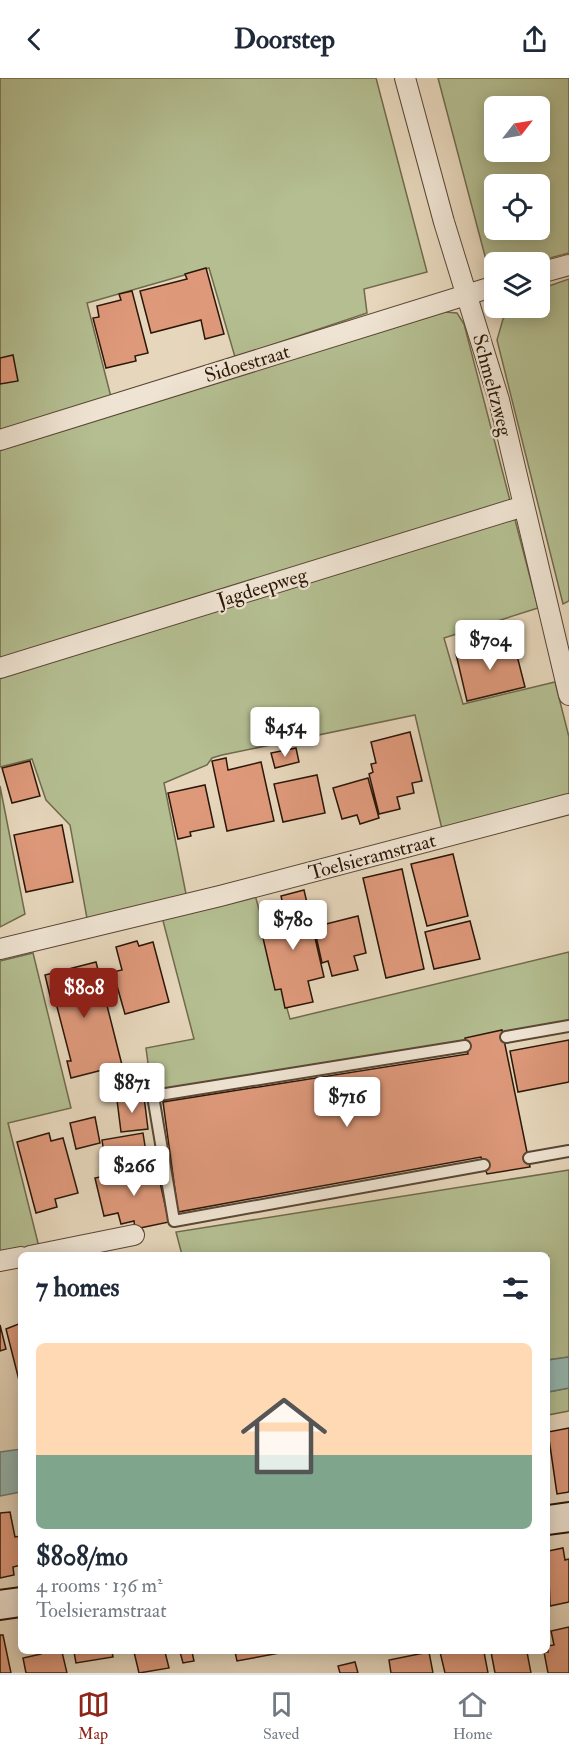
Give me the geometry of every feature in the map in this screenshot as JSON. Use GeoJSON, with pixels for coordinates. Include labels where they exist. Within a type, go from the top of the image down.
{"type":"FeatureCollection","features":[{"type":"Feature","properties":{"kind":"street","name":"Schmeltzweg"},"geometry":{"type":"LineString","coordinates":[[405,78],[444,222],[468,294],[498,400],[569,695]]}},
{"type":"Feature","properties":{"kind":"street"},"geometry":{"type":"LineString","coordinates":[[550,270],[569,265]]}},
{"type":"Feature","properties":{"kind":"street","name":"Sidoestraat"},"geometry":{"type":"LineString","coordinates":[[0,440],[484,289]]}},
{"type":"Feature","properties":{"kind":"street","name":"Jagdeepweg"},"geometry":{"type":"LineString","coordinates":[[0,668],[524,506]]}},
{"type":"Feature","properties":{"kind":"street","name":"Toelsieramstraat"},"geometry":{"type":"LineString","coordinates":[[0,949],[231,894],[569,804]]}},
{"type":"Feature","properties":{"kind":"street"},"geometry":{"type":"LineString","coordinates":[[51,1252],[134,1236]]}},
{"type":"Feature","properties":{"kind":"street"},"geometry":{"type":"LineString","coordinates":[[0,1261],[18,1258]]}},
{"type":"Feature","properties":{"kind":"street"},"geometry":{"type":"LineString","coordinates":[[550,1520],[569,1517]]}},
{"type":"Feature","properties":{"kind":"street"},"geometry":{"type":"LineString","coordinates":[[0,1605],[18,1602]]}},
{"type":"Feature","properties":{"kind":"lane"},"geometry":{"type":"LineString","coordinates":[[506,1037],[569,1026]]}},
{"type":"Feature","properties":{"kind":"lane"},"geometry":{"type":"LineString","coordinates":[[465,1046],[153,1096],[174,1221],[484,1165]]}},
{"type":"Feature","properties":{"kind":"lane"},"geometry":{"type":"LineString","coordinates":[[529,1158],[569,1151]]}},
{"type":"Feature","properties":{"kind":"green space"},"geometry":{"type":"Polygon","coordinates":[[[0,78],[376,78],[427,272],[364,289],[367,313],[235,357],[209,268],[87,303],[111,397],[0,431],[0,78]]]}},
{"type":"Feature","properties":{"kind":"green space"},"geometry":{"type":"Polygon","coordinates":[[[438,78],[569,78],[569,253],[550,258],[550,252],[484,252],[438,78]]]}},
{"type":"Feature","properties":{"kind":"green space"},"geometry":{"type":"Polygon","coordinates":[[[569,279],[569,601],[563,604],[497,340],[504,318],[550,318],[550,286],[569,279]]]}},
{"type":"Feature","properties":{"kind":"green space"},"geometry":{"type":"Polygon","coordinates":[[[445,312],[457,313],[464,324],[538,608],[444,638],[463,704],[555,682],[569,737],[569,796],[442,829],[415,715],[222,755],[212,758],[207,765],[164,783],[187,899],[88,924],[70,825],[46,800],[32,759],[0,767],[0,449],[445,312]]]}},
{"type":"Feature","properties":{"kind":"green space"},"geometry":{"type":"Polygon","coordinates":[[[0,786],[25,914],[0,927],[0,786]]]}},
{"type":"Feature","properties":{"kind":"green space"},"geometry":{"type":"Polygon","coordinates":[[[255,895],[290,1019],[569,952],[569,1029],[152,1094],[146,1048],[194,1039],[162,917],[255,895]]]}},
{"type":"Feature","properties":{"kind":"green space"},"geometry":{"type":"Polygon","coordinates":[[[33,953],[71,1108],[8,1123],[39,1247],[0,1254],[0,961],[33,953]]]}},
{"type":"Feature","properties":{"kind":"green space"},"geometry":{"type":"Polygon","coordinates":[[[569,1170],[569,1357],[550,1360],[550,1252],[181,1252],[176,1232],[569,1170]]]}},
{"type":"Feature","properties":{"kind":"green space"},"geometry":{"type":"Polygon","coordinates":[[[569,1388],[569,1411],[550,1415],[550,1392],[569,1388]]]}},
{"type":"Feature","properties":{"kind":"water"},"geometry":{"type":"Polygon","coordinates":[[[569,1357],[569,1388],[550,1392],[550,1360],[569,1357]]]}},
{"type":"Feature","properties":{"kind":"water"},"geometry":{"type":"Polygon","coordinates":[[[18,1449],[18,1493],[0,1496],[0,1452],[18,1449]]]}},
{"type":"Feature","properties":{"kind":"building"},"geometry":{"type":"Polygon","coordinates":[[[206,268],[224,334],[205,339],[201,320],[151,333],[140,291],[187,279],[185,274],[206,268]]]}},
{"type":"Feature","properties":{"kind":"building"},"geometry":{"type":"Polygon","coordinates":[[[132,291],[148,353],[135,356],[136,361],[106,368],[93,318],[99,317],[97,306],[121,300],[119,294],[132,291]]]}},
{"type":"Feature","properties":{"kind":"building"},"geometry":{"type":"Polygon","coordinates":[[[13,355],[18,381],[0,384],[0,358],[13,355]]]}},
{"type":"Feature","properties":{"kind":"building"},"geometry":{"type":"Polygon","coordinates":[[[513,640],[525,687],[467,701],[456,654],[513,640]]]}},
{"type":"Feature","properties":{"kind":"building"},"geometry":{"type":"Polygon","coordinates":[[[410,732],[422,781],[412,783],[414,793],[397,797],[400,809],[379,814],[369,774],[373,772],[371,764],[376,763],[371,742],[410,732]]]}},
{"type":"Feature","properties":{"kind":"building"},"geometry":{"type":"Polygon","coordinates":[[[296,748],[299,762],[275,768],[271,753],[296,748]]]}},
{"type":"Feature","properties":{"kind":"building"},"geometry":{"type":"Polygon","coordinates":[[[226,758],[228,770],[261,762],[274,821],[227,831],[212,761],[226,758]]]}},
{"type":"Feature","properties":{"kind":"building"},"geometry":{"type":"Polygon","coordinates":[[[30,761],[40,796],[12,803],[2,768],[30,761]]]}},
{"type":"Feature","properties":{"kind":"building"},"geometry":{"type":"Polygon","coordinates":[[[317,775],[325,813],[283,822],[274,784],[317,775]]]}},
{"type":"Feature","properties":{"kind":"building"},"geometry":{"type":"Polygon","coordinates":[[[368,778],[379,818],[360,824],[357,815],[342,819],[333,788],[368,778]]]}},
{"type":"Feature","properties":{"kind":"building"},"geometry":{"type":"Polygon","coordinates":[[[205,785],[214,827],[190,832],[191,836],[178,839],[168,793],[205,785]]]}},
{"type":"Feature","properties":{"kind":"building"},"geometry":{"type":"Polygon","coordinates":[[[62,825],[73,882],[26,892],[14,835],[62,825]]]}},
{"type":"Feature","properties":{"kind":"building"},"geometry":{"type":"Polygon","coordinates":[[[453,854],[468,916],[427,926],[411,864],[453,854]]]}},
{"type":"Feature","properties":{"kind":"building"},"geometry":{"type":"Polygon","coordinates":[[[402,869],[424,969],[386,978],[363,878],[402,869]]]}},
{"type":"Feature","properties":{"kind":"building"},"geometry":{"type":"Polygon","coordinates":[[[304,890],[324,977],[308,981],[313,1002],[285,1008],[281,989],[275,990],[260,925],[286,919],[281,896],[304,890]]]}},
{"type":"Feature","properties":{"kind":"building"},"geometry":{"type":"Polygon","coordinates":[[[358,916],[366,953],[354,956],[358,970],[332,976],[328,961],[322,963],[314,927],[358,916]]]}},
{"type":"Feature","properties":{"kind":"building"},"geometry":{"type":"Polygon","coordinates":[[[470,921],[480,959],[434,969],[425,932],[470,921]]]}},
{"type":"Feature","properties":{"kind":"building"},"geometry":{"type":"Polygon","coordinates":[[[137,941],[139,946],[153,942],[169,1002],[125,1014],[113,972],[122,970],[116,947],[137,941]]]}},
{"type":"Feature","properties":{"kind":"building"},"geometry":{"type":"Polygon","coordinates":[[[96,962],[122,1065],[71,1078],[67,1061],[71,1061],[56,1003],[52,1004],[45,975],[96,962]]]}},
{"type":"Feature","properties":{"kind":"building"},"geometry":{"type":"Polygon","coordinates":[[[502,1030],[530,1167],[487,1174],[481,1157],[178,1212],[163,1102],[468,1054],[465,1038],[502,1030]]]}},
{"type":"Feature","properties":{"kind":"building"},"geometry":{"type":"Polygon","coordinates":[[[569,1040],[569,1082],[518,1092],[510,1051],[569,1040]]]}},
{"type":"Feature","properties":{"kind":"building"},"geometry":{"type":"Polygon","coordinates":[[[144,1097],[148,1129],[121,1132],[117,1100],[144,1097]]]}},
{"type":"Feature","properties":{"kind":"building"},"geometry":{"type":"Polygon","coordinates":[[[95,1117],[100,1143],[76,1149],[70,1123],[95,1117]]]}},
{"type":"Feature","properties":{"kind":"building"},"geometry":{"type":"Polygon","coordinates":[[[49,1133],[51,1141],[63,1138],[78,1193],[55,1199],[57,1207],[36,1213],[17,1142],[49,1133]]]}},
{"type":"Feature","properties":{"kind":"building"},"geometry":{"type":"Polygon","coordinates":[[[143,1133],[148,1165],[107,1171],[102,1140],[143,1133]]]}},
{"type":"Feature","properties":{"kind":"building"},"geometry":{"type":"Polygon","coordinates":[[[156,1165],[169,1222],[135,1229],[134,1221],[121,1224],[118,1213],[104,1216],[95,1178],[156,1165]]]}},
{"type":"Feature","properties":{"kind":"building"},"geometry":{"type":"Polygon","coordinates":[[[18,1324],[18,1376],[6,1329],[18,1324]]]}},
{"type":"Feature","properties":{"kind":"building"},"geometry":{"type":"Polygon","coordinates":[[[0,1325],[6,1349],[0,1351],[0,1325]]]}},
{"type":"Feature","properties":{"kind":"building"},"geometry":{"type":"Polygon","coordinates":[[[569,1428],[569,1492],[557,1494],[550,1432],[569,1428]]]}},
{"type":"Feature","properties":{"kind":"building"},"geometry":{"type":"Polygon","coordinates":[[[10,1512],[15,1537],[18,1536],[18,1566],[13,1567],[14,1575],[0,1578],[0,1513],[10,1512]]]}},
{"type":"Feature","properties":{"kind":"building"},"geometry":{"type":"Polygon","coordinates":[[[563,1548],[565,1560],[569,1559],[569,1602],[550,1606],[550,1551],[563,1548]]]}},
{"type":"Feature","properties":{"kind":"building"},"geometry":{"type":"Polygon","coordinates":[[[569,1627],[569,1673],[548,1673],[544,1654],[550,1654],[550,1646],[554,1645],[551,1631],[569,1627]]]}},
{"type":"Feature","properties":{"kind":"building"},"geometry":{"type":"Polygon","coordinates":[[[0,1635],[3,1635],[11,1673],[0,1673],[0,1635]]]}},
{"type":"Feature","properties":{"kind":"building"},"geometry":{"type":"Polygon","coordinates":[[[41,1654],[62,1654],[67,1673],[26,1673],[23,1658],[41,1654]]]}},
{"type":"Feature","properties":{"kind":"building"},"geometry":{"type":"Polygon","coordinates":[[[74,1654],[112,1654],[113,1657],[76,1663],[74,1654]]]}},
{"type":"Feature","properties":{"kind":"building"},"geometry":{"type":"Polygon","coordinates":[[[134,1654],[166,1654],[169,1668],[139,1673],[134,1654]]]}},
{"type":"Feature","properties":{"kind":"building"},"geometry":{"type":"Polygon","coordinates":[[[181,1654],[192,1654],[194,1661],[183,1663],[181,1654]]]}},
{"type":"Feature","properties":{"kind":"building"},"geometry":{"type":"Polygon","coordinates":[[[235,1654],[275,1654],[237,1661],[235,1654]]]}},
{"type":"Feature","properties":{"kind":"building"},"geometry":{"type":"Polygon","coordinates":[[[429,1654],[433,1673],[391,1673],[389,1660],[429,1654]]]}},
{"type":"Feature","properties":{"kind":"building"},"geometry":{"type":"Polygon","coordinates":[[[440,1654],[484,1654],[488,1673],[445,1673],[440,1654]]]}},
{"type":"Feature","properties":{"kind":"building"},"geometry":{"type":"Polygon","coordinates":[[[491,1654],[527,1654],[531,1673],[495,1673],[491,1654]]]}},
{"type":"Feature","properties":{"kind":"building"},"geometry":{"type":"Polygon","coordinates":[[[355,1662],[358,1673],[340,1673],[338,1666],[355,1662]]]}}]}
